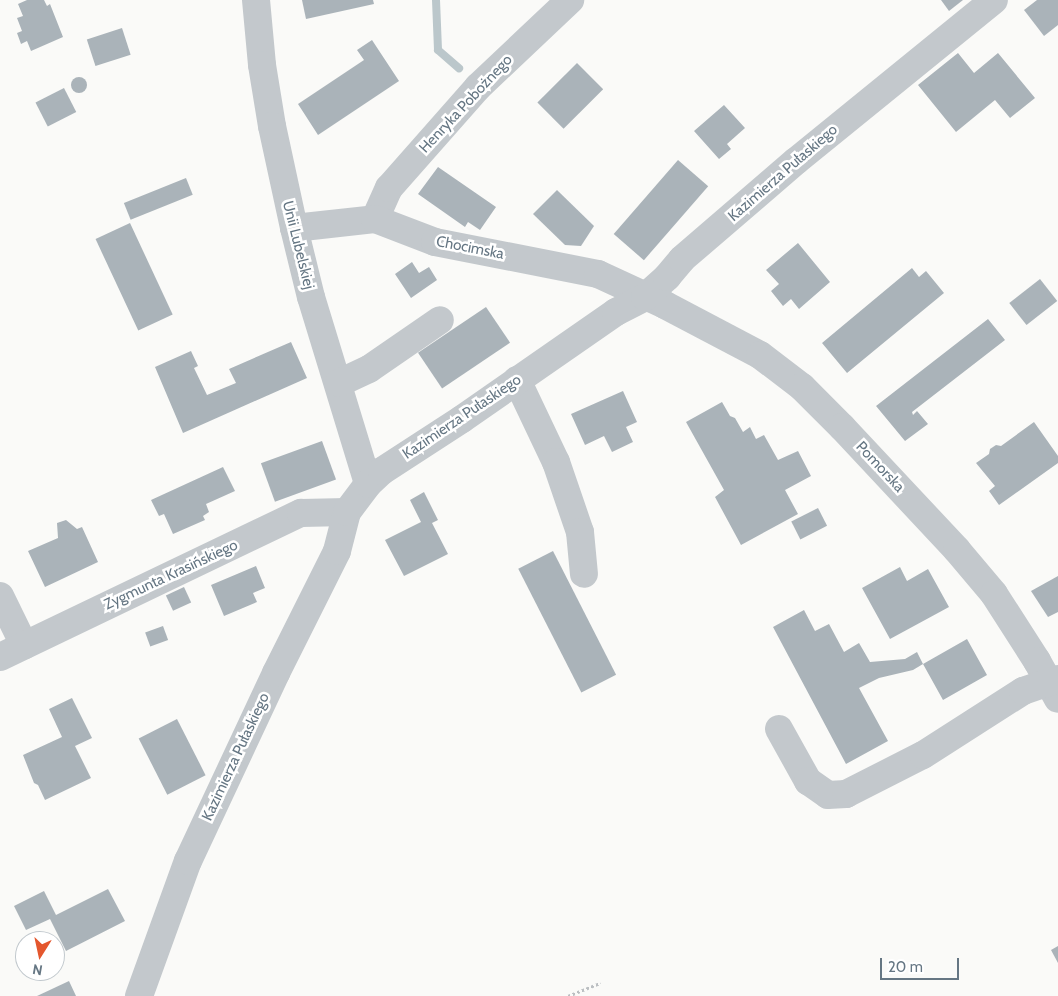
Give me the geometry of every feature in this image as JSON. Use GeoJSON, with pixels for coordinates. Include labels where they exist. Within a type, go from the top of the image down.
{"type":"FeatureCollection","features":[{"type":"Feature","properties":{"kind":"street","name":"Unii Lubelskiej"},"geometry":{"type":"LineString","coordinates":[[256,0],[265,83],[294,228],[311,297],[339,383],[368,484]]}},
{"type":"Feature","properties":{"kind":"street","name":"Henryka Pobożnego"},"geometry":{"type":"LineString","coordinates":[[376,218],[389,188],[478,87],[570,0]]}},
{"type":"Feature","properties":{"kind":"street","name":"Kazimierza Pułaskiego"},"geometry":{"type":"LineString","coordinates":[[140,996],[188,861],[276,673],[337,551],[347,512],[368,484],[382,471],[616,312],[645,297],[667,277],[682,259],[796,161],[994,0]]}},
{"type":"Feature","properties":{"kind":"street","name":"Chocimska"},"geometry":{"type":"LineString","coordinates":[[294,228],[376,218],[435,242],[598,274],[645,297]]}},
{"type":"Feature","properties":{"kind":"street","name":"Pomorska"},"geometry":{"type":"LineString","coordinates":[[645,297],[665,305],[760,355],[802,387],[957,550],[994,594],[1055,686]]}},
{"type":"Feature","properties":{"kind":"street"},"geometry":{"type":"LineString","coordinates":[[339,383],[369,369],[440,320]]}},
{"type":"Feature","properties":{"kind":"street"},"geometry":{"type":"LineString","coordinates":[[517,380],[556,462],[580,532],[584,574]]}},
{"type":"Feature","properties":{"kind":"street","name":"Zygmunta Krasińskiego"},"geometry":{"type":"LineString","coordinates":[[12,651],[301,513],[347,512]]}},
{"type":"Feature","properties":{"kind":"street"},"geometry":{"type":"LineString","coordinates":[[0,596],[12,651]]}},
{"type":"Feature","properties":{"kind":"street"},"geometry":{"type":"LineString","coordinates":[[779,728],[808,781],[828,794],[846,794],[923,755],[1023,691],[1055,686]]}},
{"type":"Feature","properties":{"kind":"path"},"geometry":{"type":"LineString","coordinates":[[568,996],[601,983]]}},
{"type":"Feature","properties":{"kind":"building"},"geometry":{"type":"Polygon","coordinates":[[[27,0],[44,0],[47,6],[50,4],[63,37],[31,51],[27,41],[21,44],[17,33],[22,31],[17,18],[23,16],[18,4],[27,0]]]}},
{"type":"Feature","properties":{"kind":"building"},"geometry":{"type":"Polygon","coordinates":[[[302,0],[373,0],[374,4],[306,19],[302,0]]]}},
{"type":"Feature","properties":{"kind":"building"},"geometry":{"type":"Polygon","coordinates":[[[941,0],[963,0],[949,11],[941,0]]]}},
{"type":"Feature","properties":{"kind":"building"},"geometry":{"type":"Polygon","coordinates":[[[1037,0],[1058,0],[1058,25],[1044,36],[1024,10],[1037,0]]]}},
{"type":"Feature","properties":{"kind":"building"},"geometry":{"type":"Polygon","coordinates":[[[122,28],[131,55],[95,66],[87,39],[122,28]]]}},
{"type":"Feature","properties":{"kind":"building"},"geometry":{"type":"Polygon","coordinates":[[[372,40],[399,81],[318,135],[298,104],[364,60],[357,50],[372,40]]]}},
{"type":"Feature","properties":{"kind":"building"},"geometry":{"type":"Polygon","coordinates":[[[958,53],[974,73],[998,53],[1035,98],[1010,118],[995,100],[956,132],[918,85],[958,53]]]}},
{"type":"Feature","properties":{"kind":"building"},"geometry":{"type":"Polygon","coordinates":[[[577,63],[603,89],[564,129],[537,103],[577,63]]]}},
{"type":"Feature","properties":{"kind":"building"},"geometry":{"type":"Polygon","coordinates":[[[76,77],[82,77],[87,82],[85,91],[76,93],[71,88],[71,82],[76,77]]]}},
{"type":"Feature","properties":{"kind":"building"},"geometry":{"type":"Polygon","coordinates":[[[64,88],[76,112],[48,127],[35,103],[64,88]]]}},
{"type":"Feature","properties":{"kind":"building"},"geometry":{"type":"Polygon","coordinates":[[[724,105],[745,128],[727,144],[731,149],[719,159],[694,131],[724,105]]]}},
{"type":"Feature","properties":{"kind":"building"},"geometry":{"type":"Polygon","coordinates":[[[678,160],[708,186],[644,260],[614,234],[678,160]]]}},
{"type":"Feature","properties":{"kind":"building"},"geometry":{"type":"Polygon","coordinates":[[[438,167],[496,207],[480,230],[468,222],[465,227],[418,194],[438,167]]]}},
{"type":"Feature","properties":{"kind":"building"},"geometry":{"type":"Polygon","coordinates":[[[186,178],[193,195],[131,220],[124,203],[186,178]]]}},
{"type":"Feature","properties":{"kind":"building"},"geometry":{"type":"Polygon","coordinates":[[[557,190],[594,226],[581,246],[565,245],[533,214],[557,190]]]}},
{"type":"Feature","properties":{"kind":"building"},"geometry":{"type":"Polygon","coordinates":[[[130,223],[173,315],[138,331],[96,239],[130,223]]]}},
{"type":"Feature","properties":{"kind":"building"},"geometry":{"type":"Polygon","coordinates":[[[798,243],[830,282],[799,309],[791,299],[783,306],[771,291],[779,284],[766,270],[798,243]]]}},
{"type":"Feature","properties":{"kind":"building"},"geometry":{"type":"Polygon","coordinates":[[[412,262],[419,273],[429,267],[437,280],[411,298],[395,274],[412,262]]]}},
{"type":"Feature","properties":{"kind":"building"},"geometry":{"type":"Polygon","coordinates":[[[912,268],[919,277],[926,271],[944,293],[847,373],[822,343],[912,268]]]}},
{"type":"Feature","properties":{"kind":"building"},"geometry":{"type":"Polygon","coordinates":[[[1040,279],[1057,301],[1027,325],[1009,303],[1040,279]]]}},
{"type":"Feature","properties":{"kind":"building"},"geometry":{"type":"Polygon","coordinates":[[[486,307],[510,343],[442,389],[418,353],[486,307]]]}},
{"type":"Feature","properties":{"kind":"building"},"geometry":{"type":"Polygon","coordinates":[[[988,319],[1005,340],[912,412],[913,415],[917,411],[928,424],[905,441],[876,406],[988,319]]]}},
{"type":"Feature","properties":{"kind":"building"},"geometry":{"type":"Polygon","coordinates":[[[291,342],[307,378],[183,433],[155,367],[191,351],[198,366],[194,368],[207,395],[236,383],[229,369],[291,342]]]}},
{"type":"Feature","properties":{"kind":"building"},"geometry":{"type":"Polygon","coordinates":[[[623,391],[637,422],[626,427],[633,442],[612,452],[604,436],[585,445],[571,414],[623,391]]]}},
{"type":"Feature","properties":{"kind":"building"},"geometry":{"type":"Polygon","coordinates":[[[722,402],[743,432],[750,427],[756,439],[764,435],[778,460],[798,451],[811,476],[785,490],[798,514],[741,545],[715,497],[724,490],[686,422],[722,402]]]}},
{"type":"Feature","properties":{"kind":"building"},"geometry":{"type":"Polygon","coordinates":[[[1034,422],[1058,456],[1058,463],[999,505],[989,491],[995,486],[976,463],[989,454],[990,449],[996,445],[1001,446],[1034,422]]]}},
{"type":"Feature","properties":{"kind":"building"},"geometry":{"type":"Polygon","coordinates":[[[322,441],[336,480],[275,502],[261,463],[322,441]]]}},
{"type":"Feature","properties":{"kind":"building"},"geometry":{"type":"Polygon","coordinates":[[[223,467],[235,491],[206,504],[209,512],[203,516],[205,520],[173,534],[164,514],[159,516],[151,500],[223,467]]]}},
{"type":"Feature","properties":{"kind":"building"},"geometry":{"type":"Polygon","coordinates":[[[424,492],[438,520],[432,523],[448,554],[404,576],[385,540],[421,522],[410,500],[424,492]]]}},
{"type":"Feature","properties":{"kind":"building"},"geometry":{"type":"Polygon","coordinates":[[[818,508],[827,526],[800,539],[791,522],[818,508]]]}},
{"type":"Feature","properties":{"kind":"building"},"geometry":{"type":"Polygon","coordinates":[[[66,520],[77,529],[82,527],[98,562],[45,587],[28,551],[58,538],[57,523],[66,520]]]}},
{"type":"Feature","properties":{"kind":"building"},"geometry":{"type":"Polygon","coordinates":[[[553,551],[616,675],[581,693],[518,569],[553,551]]]}},
{"type":"Feature","properties":{"kind":"building"},"geometry":{"type":"Polygon","coordinates":[[[256,566],[265,588],[253,593],[257,602],[224,616],[211,585],[256,566]]]}},
{"type":"Feature","properties":{"kind":"building"},"geometry":{"type":"Polygon","coordinates":[[[900,567],[907,581],[928,569],[949,607],[890,639],[862,588],[900,567]]]}},
{"type":"Feature","properties":{"kind":"building"},"geometry":{"type":"Polygon","coordinates":[[[1058,576],[1058,612],[1048,617],[1031,591],[1058,576]]]}},
{"type":"Feature","properties":{"kind":"building"},"geometry":{"type":"Polygon","coordinates":[[[184,587],[191,602],[173,611],[166,595],[184,587]]]}},
{"type":"Feature","properties":{"kind":"building"},"geometry":{"type":"Polygon","coordinates":[[[804,610],[815,631],[829,624],[844,652],[859,643],[870,662],[905,659],[917,652],[923,664],[913,670],[879,678],[859,688],[888,741],[846,764],[773,627],[804,610]]]}},
{"type":"Feature","properties":{"kind":"building"},"geometry":{"type":"Polygon","coordinates":[[[163,626],[168,640],[150,647],[145,632],[163,626]]]}},
{"type":"Feature","properties":{"kind":"building"},"geometry":{"type":"Polygon","coordinates":[[[967,639],[987,675],[943,700],[923,664],[967,639]]]}},
{"type":"Feature","properties":{"kind":"building"},"geometry":{"type":"Polygon","coordinates":[[[72,698],[92,738],[75,746],[91,778],[45,800],[38,785],[34,783],[23,755],[62,737],[49,709],[72,698]]]}},
{"type":"Feature","properties":{"kind":"building"},"geometry":{"type":"Polygon","coordinates":[[[177,719],[206,775],[167,795],[139,739],[177,719]]]}},
{"type":"Feature","properties":{"kind":"building"},"geometry":{"type":"Polygon","coordinates":[[[108,889],[125,921],[66,951],[65,931],[56,931],[50,919],[26,930],[14,906],[44,891],[56,915],[108,889]]]}},
{"type":"Feature","properties":{"kind":"building"},"geometry":{"type":"Polygon","coordinates":[[[1058,946],[1058,963],[1051,950],[1058,946]]]}},
{"type":"Feature","properties":{"kind":"building"},"geometry":{"type":"Polygon","coordinates":[[[69,981],[76,996],[37,996],[69,981]]]}},
{"type":"Feature","properties":{"kind":"waterway"},"geometry":{"type":"LineString","coordinates":[[436,0],[438,50],[459,68]]}}]}
